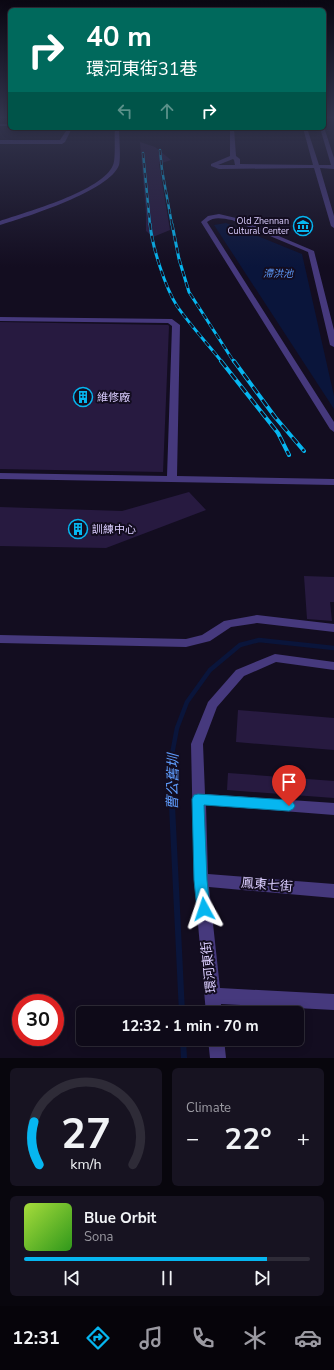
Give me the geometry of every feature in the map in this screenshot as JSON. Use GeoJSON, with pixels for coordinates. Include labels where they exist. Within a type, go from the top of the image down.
{"type":"FeatureCollection","features":[{"type":"Feature","properties":{"kind":"street"},"geometry":{"type":"LineString","coordinates":[[0,223],[79,195],[102,182],[114,167]]}},
{"type":"Feature","properties":{"kind":"street"},"geometry":{"type":"LineString","coordinates":[[318,167],[334,226]]}},
{"type":"Feature","properties":{"kind":"street"},"geometry":{"type":"LineString","coordinates":[[334,345],[312,251],[234,219],[219,216],[210,217],[204,222],[334,429]]}},
{"type":"Feature","properties":{"kind":"street"},"geometry":{"type":"LineString","coordinates":[[0,319],[168,321],[176,325],[172,479]]}},
{"type":"Feature","properties":{"kind":"street"},"geometry":{"type":"LineString","coordinates":[[0,476],[334,482]]}},
{"type":"Feature","properties":{"kind":"street"},"geometry":{"type":"LineString","coordinates":[[0,639],[186,643],[206,638],[228,624],[256,619],[334,628]]}},
{"type":"Feature","properties":{"kind":"street","name":"環河東街"},"geometry":{"type":"LineString","coordinates":[[213,1006],[201,880],[196,744],[212,705],[240,673],[275,658],[334,666]]}},
{"type":"Feature","properties":{"kind":"street"},"geometry":{"type":"LineString","coordinates":[[198,799],[334,809]]}},
{"type":"Feature","properties":{"kind":"street","name":"鳳東七街"},"geometry":{"type":"LineString","coordinates":[[201,880],[334,891]]}},
{"type":"Feature","properties":{"kind":"street"},"geometry":{"type":"LineString","coordinates":[[212,996],[334,1002]]}},
{"type":"Feature","properties":{"kind":"street"},"geometry":{"type":"LineString","coordinates":[[217,1046],[218,1058]]}},
{"type":"Feature","properties":{"kind":"water","name":"滯洪池"},"geometry":{"type":"Polygon","coordinates":[[[226,223],[302,254],[334,396],[334,409],[214,225],[226,223]]]}},
{"type":"Feature","properties":{"kind":"building"},"geometry":{"type":"Polygon","coordinates":[[[142,167],[160,167],[170,230],[153,237],[146,231],[142,167]]]}},
{"type":"Feature","properties":{"kind":"building","name":"維修廠"},"geometry":{"type":"Polygon","coordinates":[[[0,322],[168,325],[163,472],[0,469],[0,322]]]}},
{"type":"Feature","properties":{"kind":"building","name":"訓練中心"},"geometry":{"type":"Polygon","coordinates":[[[189,492],[206,510],[106,548],[0,546],[0,507],[122,511],[189,492]]]}},
{"type":"Feature","properties":{"kind":"building"},"geometry":{"type":"Polygon","coordinates":[[[304,576],[334,577],[334,602],[330,602],[332,621],[307,619],[304,576]]]}},
{"type":"Feature","properties":{"kind":"building"},"geometry":{"type":"Polygon","coordinates":[[[238,710],[334,718],[334,750],[236,742],[238,710]]]}},
{"type":"Feature","properties":{"kind":"building"},"geometry":{"type":"Polygon","coordinates":[[[228,773],[334,781],[334,798],[227,790],[228,773]]]}},
{"type":"Feature","properties":{"kind":"waterway","name":"曹公舊圳"},"geometry":{"type":"LineString","coordinates":[[170,765],[177,728],[187,702],[210,670],[240,645],[259,640],[334,648]]}},
{"type":"Feature","properties":{"kind":"waterway","name":"曹公舊圳"},"geometry":{"type":"LineString","coordinates":[[170,765],[182,1006]]}},
{"type":"Feature","properties":{"kind":"waterway","name":"曹公舊圳"},"geometry":{"type":"LineString","coordinates":[[183,1046],[184,1058]]}},
{"type":"Feature","properties":{"kind":"railway"},"geometry":{"type":"LineString","coordinates":[[144,167],[150,225]]}},
{"type":"Feature","properties":{"kind":"railway"},"geometry":{"type":"LineString","coordinates":[[162,167],[172,225]]}},
{"type":"Feature","properties":{"kind":"railway"},"geometry":{"type":"LineString","coordinates":[[150,224],[153,243],[172,298],[187,320],[222,362]]}},
{"type":"Feature","properties":{"kind":"railway"},"geometry":{"type":"LineString","coordinates":[[172,224],[179,259],[189,292],[234,362]]}},
{"type":"Feature","properties":{"kind":"railway"},"geometry":{"type":"LineString","coordinates":[[221,361],[278,433],[289,455]]}},
{"type":"Feature","properties":{"kind":"railway"},"geometry":{"type":"LineString","coordinates":[[234,361],[275,417],[304,451]]}},
{"type":"Feature","properties":{"kind":"place","name":"Old Zhennan Cultural Center"},"geometry":{"type":"Point","coordinates":[303,226]}},
{"type":"Feature","properties":{"kind":"place","name":"維修廠"},"geometry":{"type":"Point","coordinates":[83,397]}},
{"type":"Feature","properties":{"kind":"place","name":"訓練中心"},"geometry":{"type":"Point","coordinates":[78,529]}},
{"type":"Feature","properties":{"kind":"route"},"geometry":{"type":"LineString","coordinates":[[204,909],[201,880],[198,799],[289,806]]}}]}
